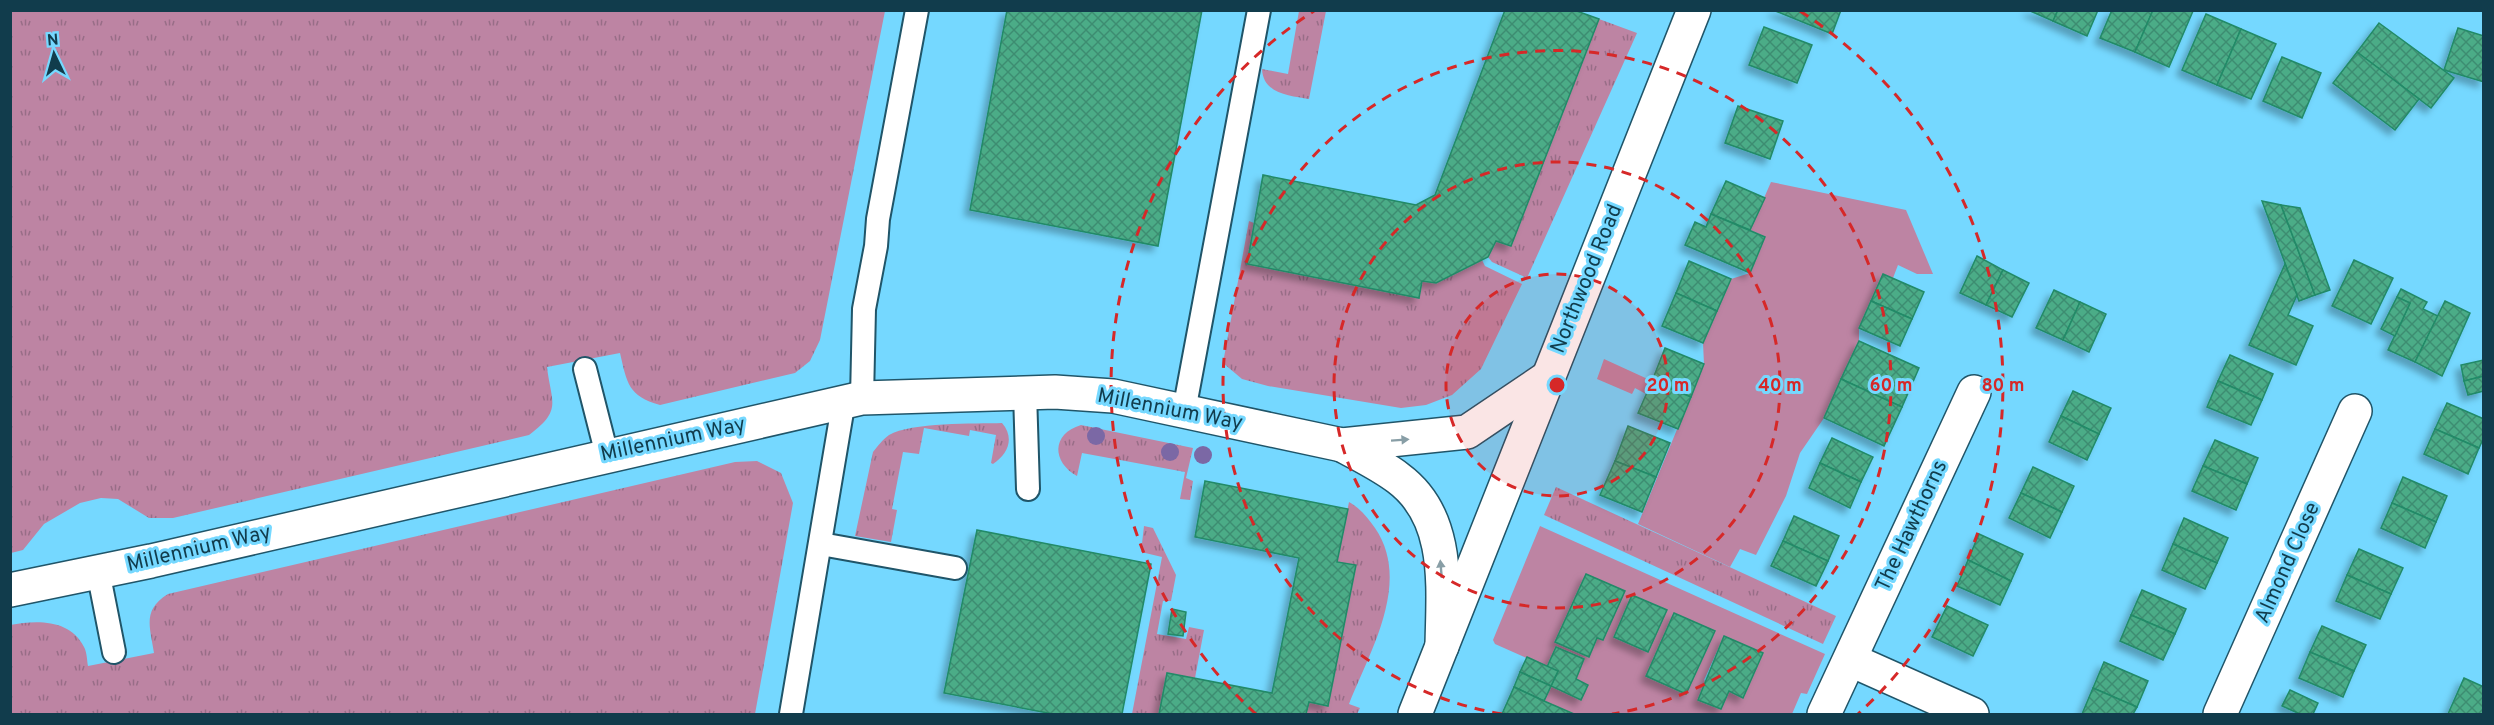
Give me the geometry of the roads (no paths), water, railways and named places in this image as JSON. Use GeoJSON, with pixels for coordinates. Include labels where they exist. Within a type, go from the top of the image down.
{"type":"FeatureCollection","features":[{"type":"Feature","properties":{"kind":"street","name":"Northwood Road"},"geometry":{"type":"LineString","coordinates":[[1415,714],[1694,10]]}},
{"type":"Feature","properties":{"kind":"street","name":"Millennium Way"},"geometry":{"type":"LineString","coordinates":[[10,590],[853,399],[1055,392],[1113,396],[1342,444],[1467,432],[1547,378]]}},
{"type":"Feature","properties":{"kind":"street","name":"The Hawthorns"},"geometry":{"type":"LineString","coordinates":[[1824,714],[1974,392]]}},
{"type":"Feature","properties":{"kind":"street","name":"Almond Close"},"geometry":{"type":"LineString","coordinates":[[2220,714],[2355,411]]}},
{"type":"Feature","properties":{"kind":"street","name":"Millennium Way"},"geometry":{"type":"LineString","coordinates":[[1342,444],[1398,478],[1426,506],[1438,536],[1442,648]]}},
{"type":"Feature","properties":{"kind":"street"},"geometry":{"type":"LineString","coordinates":[[1851,660],[1971,714]]}},
{"type":"Feature","properties":{"kind":"lane"},"geometry":{"type":"LineString","coordinates":[[791,714],[821,544],[853,399],[878,219],[917,10]]}},
{"type":"Feature","properties":{"kind":"lane"},"geometry":{"type":"LineString","coordinates":[[1184,411],[1258,10]]}},
{"type":"Feature","properties":{"kind":"lane"},"geometry":{"type":"LineString","coordinates":[[585,369],[607,455]]}},
{"type":"Feature","properties":{"kind":"lane"},"geometry":{"type":"LineString","coordinates":[[1024,393],[1028,489]]}},
{"type":"Feature","properties":{"kind":"lane"},"geometry":{"type":"LineString","coordinates":[[821,544],[955,568]]}},
{"type":"Feature","properties":{"kind":"lane"},"geometry":{"type":"LineString","coordinates":[[98,571],[114,652]]}}]}
